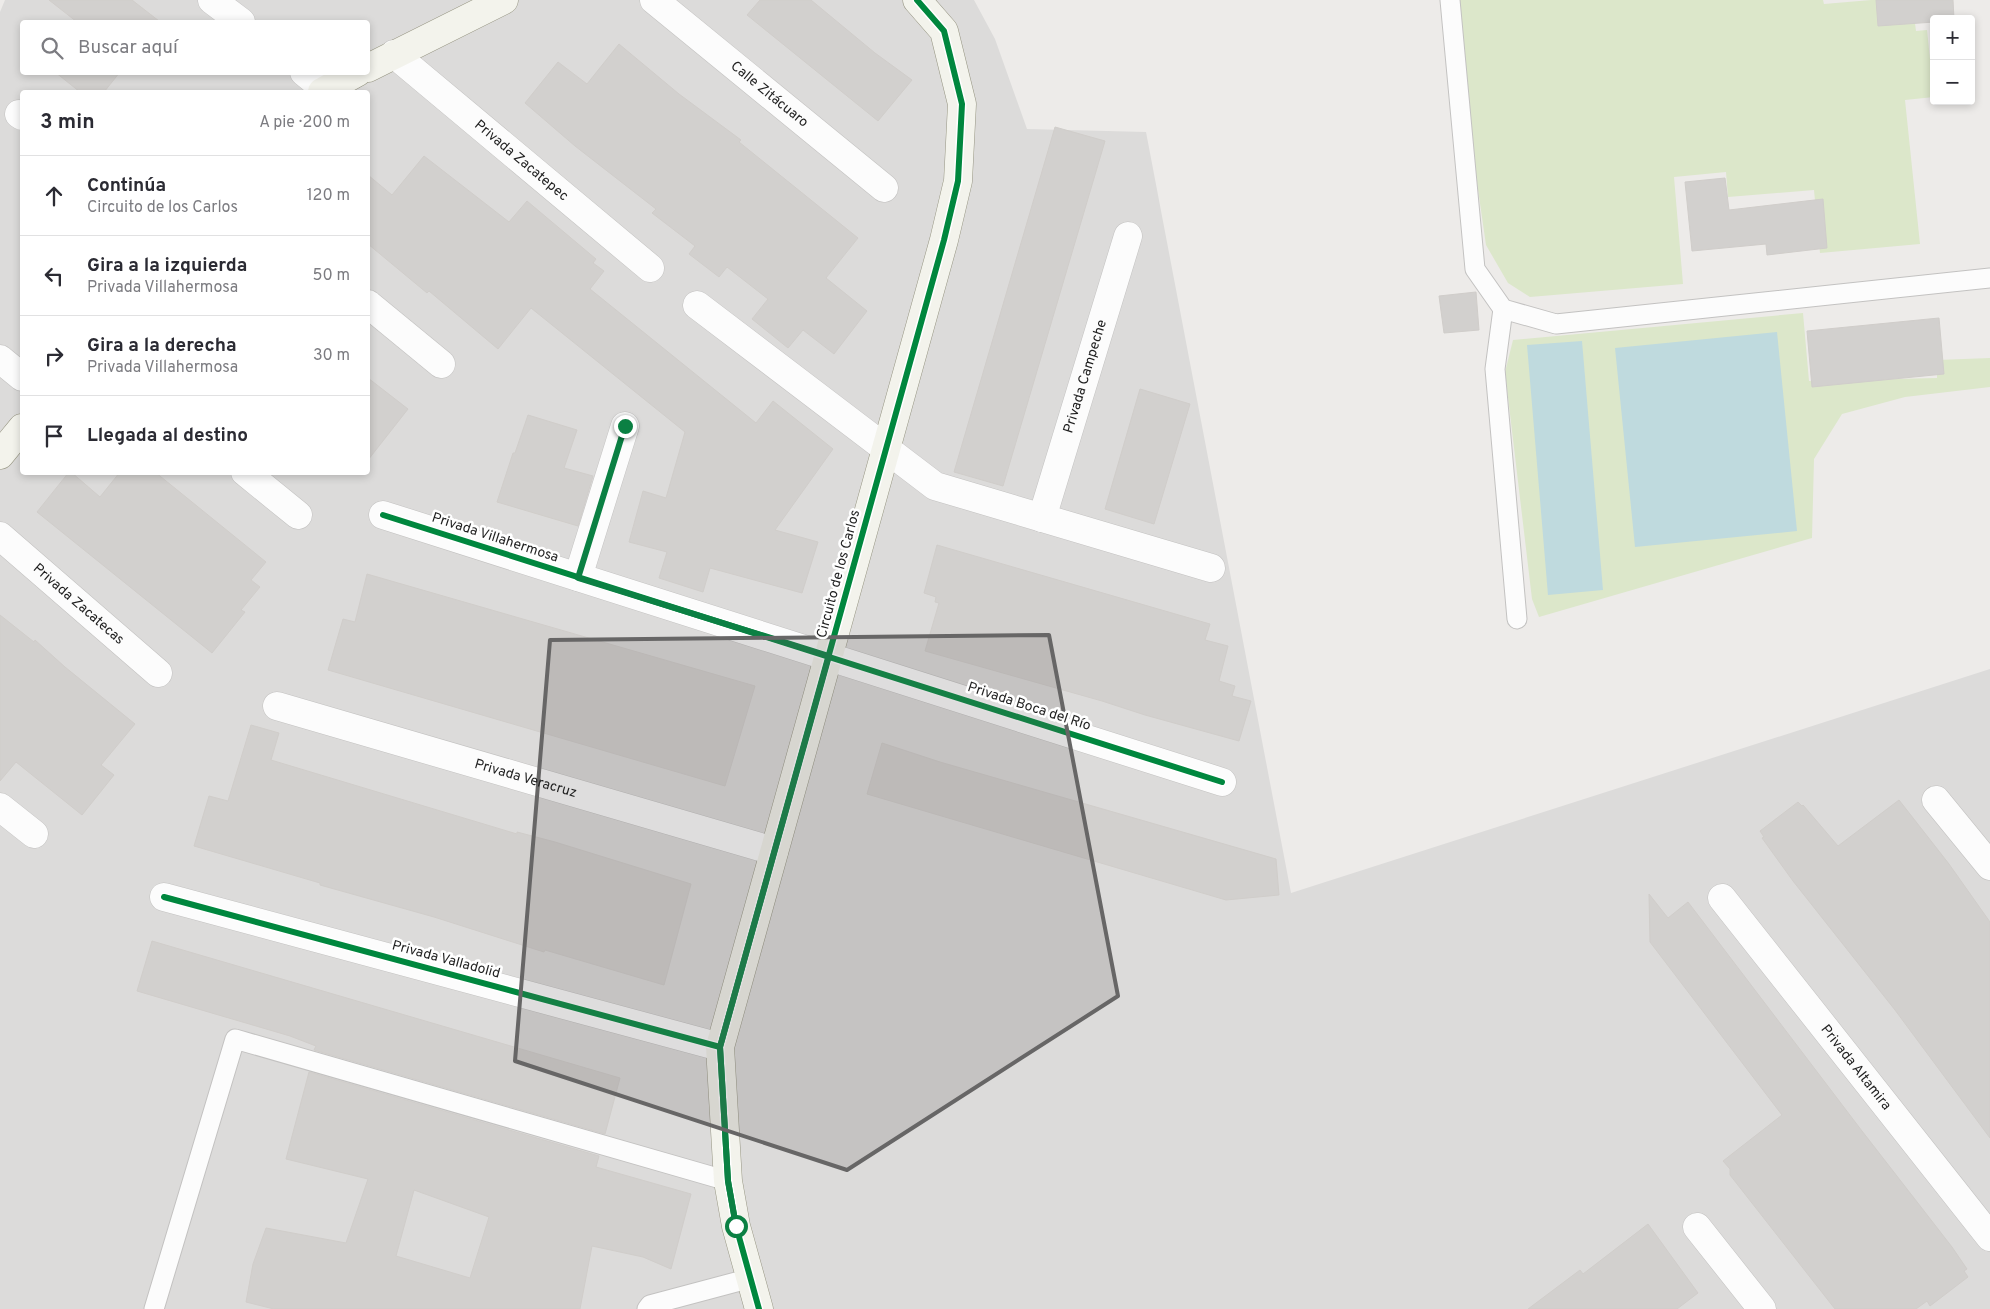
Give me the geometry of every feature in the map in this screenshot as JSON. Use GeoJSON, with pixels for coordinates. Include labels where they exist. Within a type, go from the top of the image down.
{"type":"FeatureCollection","features":[{"type":"Feature","properties":{"kind":"street"},"geometry":{"type":"LineString","coordinates":[[212,0],[238,20]]}},
{"type":"Feature","properties":{"kind":"street"},"geometry":{"type":"LineString","coordinates":[[370,67],[504,0]]}},
{"type":"Feature","properties":{"kind":"street","name":"Calle Zitácuaro"},"geometry":{"type":"LineString","coordinates":[[654,0],[884,188]]}},
{"type":"Feature","properties":{"kind":"street","name":"Circuito de los Carlos"},"geometry":{"type":"LineString","coordinates":[[759,1309],[736,1226],[728,1181],[720,1047],[944,240],[958,181],[962,104],[944,31],[917,0]]}},
{"type":"Feature","properties":{"kind":"street","name":"Privada Zacatepec"},"geometry":{"type":"LineString","coordinates":[[394,54],[650,268]]}},
{"type":"Feature","properties":{"kind":"street"},"geometry":{"type":"LineString","coordinates":[[307,75],[322,90]]}},
{"type":"Feature","properties":{"kind":"street"},"geometry":{"type":"LineString","coordinates":[[325,90],[352,75]]}},
{"type":"Feature","properties":{"kind":"street","name":"Privada Campeche"},"geometry":{"type":"LineString","coordinates":[[1042,518],[1128,236]]}},
{"type":"Feature","properties":{"kind":"street"},"geometry":{"type":"LineString","coordinates":[[697,305],[934,486],[1212,568]]}},
{"type":"Feature","properties":{"kind":"street"},"geometry":{"type":"LineString","coordinates":[[370,306],[441,364]]}},
{"type":"Feature","properties":{"kind":"street"},"geometry":{"type":"LineString","coordinates":[[0,359],[20,375]]}},
{"type":"Feature","properties":{"kind":"street"},"geometry":{"type":"LineString","coordinates":[[578,578],[625,426]]}},
{"type":"Feature","properties":{"kind":"street"},"geometry":{"type":"LineString","coordinates":[[0,455],[20,430]]}},
{"type":"Feature","properties":{"kind":"street"},"geometry":{"type":"LineString","coordinates":[[249,475],[298,515]]}},
{"type":"Feature","properties":{"kind":"street","name":"Privada Villahermosa"},"geometry":{"type":"LineString","coordinates":[[382,515],[829,656]]}},
{"type":"Feature","properties":{"kind":"street","name":"Privada Zacatecas"},"geometry":{"type":"LineString","coordinates":[[0,536],[158,673]]}},
{"type":"Feature","properties":{"kind":"street","name":"Privada Boca del Río"},"geometry":{"type":"LineString","coordinates":[[829,656],[1222,782]]}},
{"type":"Feature","properties":{"kind":"street","name":"Privada Veracruz"},"geometry":{"type":"LineString","coordinates":[[277,706],[774,851]]}},
{"type":"Feature","properties":{"kind":"street"},"geometry":{"type":"LineString","coordinates":[[1936,800],[1990,866]]}},
{"type":"Feature","properties":{"kind":"street"},"geometry":{"type":"LineString","coordinates":[[0,807],[34,834]]}},
{"type":"Feature","properties":{"kind":"street","name":"Privada Valladolid"},"geometry":{"type":"LineString","coordinates":[[164,897],[720,1047]]}},
{"type":"Feature","properties":{"kind":"street","name":"Privada Altamira"},"geometry":{"type":"LineString","coordinates":[[1722,898],[1990,1237]]}},
{"type":"Feature","properties":{"kind":"street"},"geometry":{"type":"LineString","coordinates":[[1697,1227],[1762,1309]]}},
{"type":"Feature","properties":{"kind":"lane"},"geometry":{"type":"LineString","coordinates":[[1450,0],[1475,269],[1503,309],[1556,324],[1990,278]]}},
{"type":"Feature","properties":{"kind":"lane"},"geometry":{"type":"LineString","coordinates":[[1503,309],[1495,369],[1517,618]]}},
{"type":"Feature","properties":{"kind":"lane"},"geometry":{"type":"LineString","coordinates":[[154,1309],[235,1039],[728,1181]]}},
{"type":"Feature","properties":{"kind":"lane"},"geometry":{"type":"LineString","coordinates":[[647,1309],[650,1304],[750,1278]]}},
{"type":"Feature","properties":{"kind":"highlighted area"},"geometry":{"type":"Polygon","coordinates":[[[1049,635],[1118,996],[847,1170],[515,1061],[550,640],[1049,635]]]}},
{"type":"Feature","properties":{"kind":"shaded area"},"geometry":{"type":"Polygon","coordinates":[[[5,0],[974,0],[995,39],[1027,129],[1146,132],[1291,893],[1990,669],[1990,1309],[0,1309],[0,12],[5,0]]]}},
{"type":"Feature","properties":{"kind":"green space"},"geometry":{"type":"Polygon","coordinates":[[[1454,0],[1823,0],[1824,4],[1871,0],[1912,0],[1916,31],[1927,30],[1930,59],[1930,97],[1905,100],[1920,244],[1820,253],[1814,190],[1728,197],[1726,172],[1674,177],[1683,284],[1530,297],[1508,283],[1486,245],[1452,9],[1454,0]]]}},
{"type":"Feature","properties":{"kind":"green space"},"geometry":{"type":"Polygon","coordinates":[[[1803,313],[1809,381],[1937,378],[1937,360],[1990,358],[1990,387],[1905,397],[1842,414],[1814,459],[1812,538],[1539,617],[1532,599],[1505,372],[1513,340],[1803,313]]]}},
{"type":"Feature","properties":{"kind":"water"},"geometry":{"type":"Polygon","coordinates":[[[1777,332],[1797,531],[1635,547],[1615,348],[1777,332]]]}},
{"type":"Feature","properties":{"kind":"water"},"geometry":{"type":"Polygon","coordinates":[[[1582,341],[1603,590],[1548,595],[1527,345],[1582,341]]]}},
{"type":"Feature","properties":{"kind":"building"},"geometry":{"type":"Polygon","coordinates":[[[49,0],[132,0],[158,20],[74,20],[49,0]]]}},
{"type":"Feature","properties":{"kind":"building"},"geometry":{"type":"Polygon","coordinates":[[[760,0],[811,0],[875,53],[912,80],[878,121],[747,15],[760,0]]]}},
{"type":"Feature","properties":{"kind":"building"},"geometry":{"type":"Polygon","coordinates":[[[1876,0],[1953,0],[1954,15],[1930,15],[1930,22],[1878,26],[1876,0]]]}},
{"type":"Feature","properties":{"kind":"building"},"geometry":{"type":"Polygon","coordinates":[[[619,44],[679,94],[741,140],[739,142],[858,238],[826,278],[867,311],[834,354],[803,330],[788,348],[752,319],[768,299],[727,267],[719,277],[689,254],[695,246],[652,213],[656,209],[575,146],[525,103],[558,62],[587,84],[619,44]]]}},
{"type":"Feature","properties":{"kind":"building"},"geometry":{"type":"Polygon","coordinates":[[[59,75],[118,75],[106,90],[78,90],[59,75]]]}},
{"type":"Feature","properties":{"kind":"building"},"geometry":{"type":"Polygon","coordinates":[[[1055,127],[1105,141],[1003,486],[954,472],[1055,127]]]}},
{"type":"Feature","properties":{"kind":"building"},"geometry":{"type":"Polygon","coordinates":[[[424,156],[509,222],[527,201],[596,259],[593,263],[604,271],[590,289],[756,423],[773,401],[833,449],[775,530],[818,542],[802,593],[710,568],[703,592],[659,578],[667,552],[629,542],[643,491],[666,498],[685,432],[531,308],[498,349],[429,291],[427,293],[370,246],[370,177],[392,195],[424,156]]]}},
{"type":"Feature","properties":{"kind":"building"},"geometry":{"type":"Polygon","coordinates":[[[1725,178],[1729,210],[1823,199],[1827,248],[1767,255],[1766,244],[1692,251],[1685,182],[1725,178]]]}},
{"type":"Feature","properties":{"kind":"building"},"geometry":{"type":"Polygon","coordinates":[[[1476,292],[1479,330],[1444,333],[1439,296],[1476,292]]]}},
{"type":"Feature","properties":{"kind":"building"},"geometry":{"type":"Polygon","coordinates":[[[1939,318],[1944,374],[1812,387],[1807,331],[1939,318]]]}},
{"type":"Feature","properties":{"kind":"building"},"geometry":{"type":"Polygon","coordinates":[[[370,380],[408,409],[370,457],[370,380]]]}},
{"type":"Feature","properties":{"kind":"building"},"geometry":{"type":"Polygon","coordinates":[[[1140,389],[1190,404],[1154,524],[1105,509],[1140,389]]]}},
{"type":"Feature","properties":{"kind":"building"},"geometry":{"type":"Polygon","coordinates":[[[528,415],[577,430],[564,468],[593,476],[578,526],[497,502],[528,415]]]}},
{"type":"Feature","properties":{"kind":"building"},"geometry":{"type":"Polygon","coordinates":[[[67,475],[74,475],[100,497],[118,475],[159,475],[266,562],[251,580],[260,587],[241,610],[245,612],[212,653],[37,512],[67,475]]]}},
{"type":"Feature","properties":{"kind":"building"},"geometry":{"type":"Polygon","coordinates":[[[937,545],[1210,624],[1205,640],[1228,646],[1219,681],[1235,686],[1232,696],[1251,701],[1239,741],[925,651],[939,603],[935,602],[936,597],[924,593],[937,545]]]}},
{"type":"Feature","properties":{"kind":"building"},"geometry":{"type":"Polygon","coordinates":[[[367,574],[755,686],[725,786],[328,670],[343,619],[355,622],[367,574]]]}},
{"type":"Feature","properties":{"kind":"building"},"geometry":{"type":"Polygon","coordinates":[[[0,615],[34,642],[35,640],[135,724],[101,765],[114,775],[82,815],[16,762],[0,781],[0,615]]]}},
{"type":"Feature","properties":{"kind":"building"},"geometry":{"type":"Polygon","coordinates":[[[251,725],[279,733],[271,760],[517,834],[517,832],[555,842],[691,884],[664,985],[545,950],[544,952],[434,917],[320,885],[320,883],[194,846],[209,796],[228,801],[251,725]]]}},
{"type":"Feature","properties":{"kind":"building"},"geometry":{"type":"Polygon","coordinates":[[[882,743],[940,762],[1276,859],[1279,895],[1226,900],[867,794],[882,743]]]}},
{"type":"Feature","properties":{"kind":"building"},"geometry":{"type":"Polygon","coordinates":[[[1899,800],[1949,864],[1990,922],[1990,1138],[1895,1010],[1793,881],[1762,838],[1764,837],[1760,831],[1798,802],[1803,805],[1838,846],[1899,800]]]}},
{"type":"Feature","properties":{"kind":"building"},"geometry":{"type":"Polygon","coordinates":[[[1649,894],[1668,918],[1688,902],[1952,1247],[1967,1269],[1964,1271],[1968,1277],[1930,1306],[1927,1301],[1916,1309],[1835,1309],[1730,1175],[1730,1169],[1723,1161],[1782,1115],[1650,942],[1649,894]]]}},
{"type":"Feature","properties":{"kind":"building"},"geometry":{"type":"Polygon","coordinates":[[[152,941],[620,1078],[605,1134],[314,1050],[316,1046],[290,1036],[137,991],[152,941]]]}},
{"type":"Feature","properties":{"kind":"building"},"geometry":{"type":"Polygon","coordinates":[[[309,1072],[599,1156],[596,1167],[691,1194],[671,1269],[643,1257],[592,1246],[580,1309],[274,1309],[246,1302],[253,1264],[266,1228],[346,1243],[368,1179],[286,1159],[309,1072]],[[414,1190],[396,1256],[470,1278],[489,1217],[414,1190]]]}},
{"type":"Feature","properties":{"kind":"building"},"geometry":{"type":"Polygon","coordinates":[[[1648,1224],[1698,1293],[1677,1309],[1528,1309],[1580,1270],[1583,1274],[1648,1224]]]}},
{"type":"Feature","properties":{"kind":"cycle path"},"geometry":{"type":"LineString","coordinates":[[759,1309],[736,1226],[728,1181],[720,1047],[944,240],[958,181],[962,104],[944,31],[917,0]]}},
{"type":"Feature","properties":{"kind":"cycle path"},"geometry":{"type":"LineString","coordinates":[[383,515],[1222,782]]}},
{"type":"Feature","properties":{"kind":"cycle path"},"geometry":{"type":"LineString","coordinates":[[164,897],[720,1047]]}},
{"type":"Feature","properties":{"kind":"route"},"geometry":{"type":"LineString","coordinates":[[625,426],[578,578],[829,656],[720,1047],[728,1181],[736,1226]]}}]}
